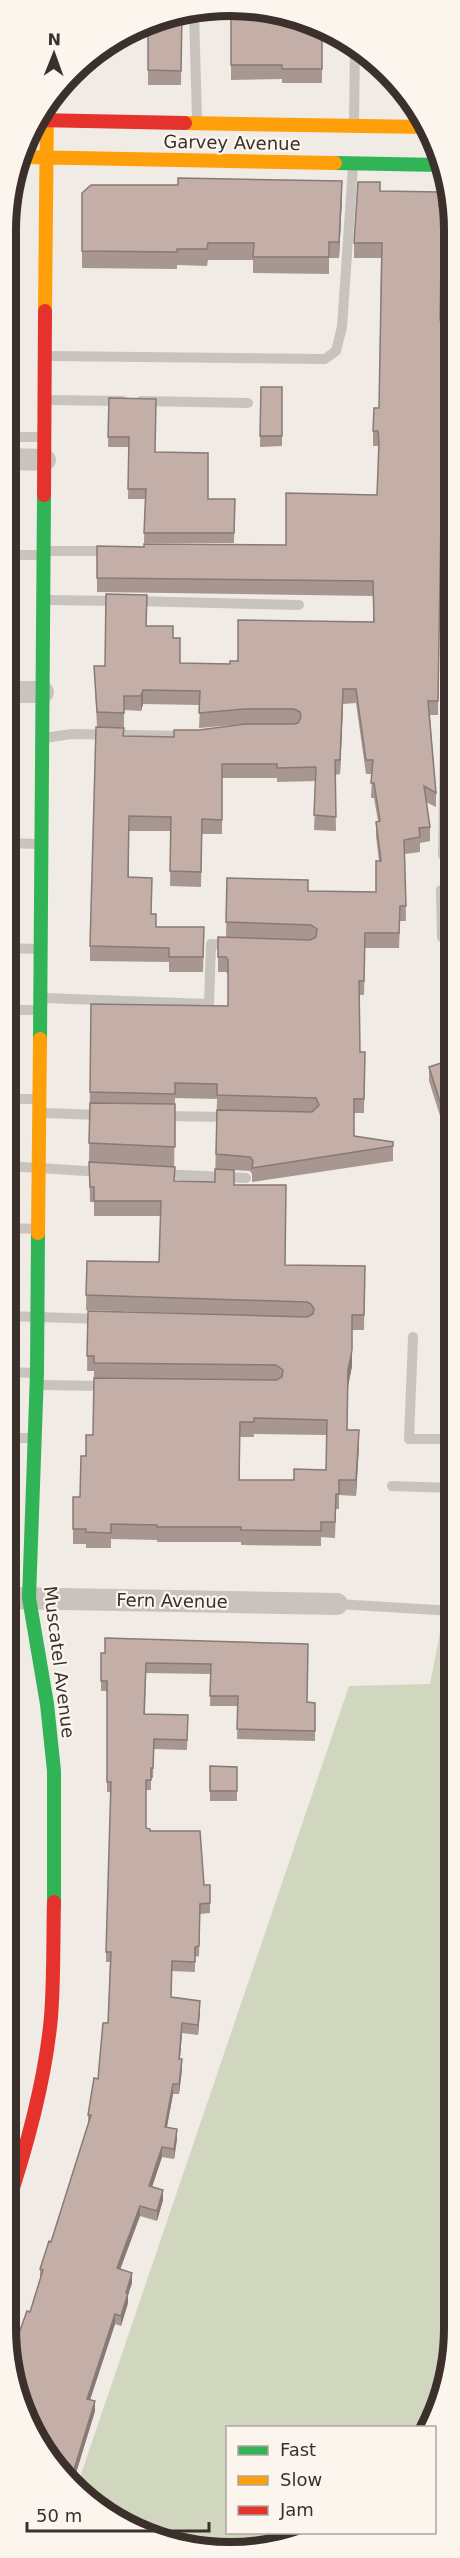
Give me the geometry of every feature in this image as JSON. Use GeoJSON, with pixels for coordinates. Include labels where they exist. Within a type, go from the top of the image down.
{"type":"FeatureCollection","features":[{"type":"Feature","properties":{"kind":"street","name":"Garvey Avenue"},"geometry":{"type":"LineString","coordinates":[[47,120],[417,127]]}},
{"type":"Feature","properties":{"kind":"street","name":"Muscatel Avenue"},"geometry":{"type":"LineString","coordinates":[[16,2178],[29,2137],[41,2082],[51,2017],[55,1852],[54,1771],[47,1704],[18,1598],[37,1438],[47,158],[42,129]]}},
{"type":"Feature","properties":{"kind":"street","name":"Garvey Avenue"},"geometry":{"type":"LineString","coordinates":[[29,157],[433,165]]}},
{"type":"Feature","properties":{"kind":"street"},"geometry":{"type":"LineString","coordinates":[[16,459],[45,460]]}},
{"type":"Feature","properties":{"kind":"street"},"geometry":{"type":"LineString","coordinates":[[16,692],[43,692]]}},
{"type":"Feature","properties":{"kind":"street","name":"Fern Avenue"},"geometry":{"type":"LineString","coordinates":[[18,1598],[337,1604]]}},
{"type":"Feature","properties":{"kind":"lane"},"geometry":{"type":"LineString","coordinates":[[194,20],[197,123]]}},
{"type":"Feature","properties":{"kind":"lane"},"geometry":{"type":"LineString","coordinates":[[354,125],[355,57]]}},
{"type":"Feature","properties":{"kind":"lane"},"geometry":{"type":"LineString","coordinates":[[46,356],[325,359],[336,351],[342,327],[353,164]]}},
{"type":"Feature","properties":{"kind":"lane"},"geometry":{"type":"LineString","coordinates":[[45,400],[248,403]]}},
{"type":"Feature","properties":{"kind":"lane"},"geometry":{"type":"LineString","coordinates":[[16,437],[45,437]]}},
{"type":"Feature","properties":{"kind":"lane"},"geometry":{"type":"LineString","coordinates":[[16,555],[126,551]]}},
{"type":"Feature","properties":{"kind":"lane"},"geometry":{"type":"LineString","coordinates":[[44,600],[299,604]]}},
{"type":"Feature","properties":{"kind":"lane"},"geometry":{"type":"LineString","coordinates":[[42,738],[71,734],[206,735]]}},
{"type":"Feature","properties":{"kind":"lane"},"geometry":{"type":"LineString","coordinates":[[443,855],[444,791]]}},
{"type":"Feature","properties":{"kind":"lane"},"geometry":{"type":"LineString","coordinates":[[16,843],[41,844]]}},
{"type":"Feature","properties":{"kind":"lane"},"geometry":{"type":"LineString","coordinates":[[441,890],[442,937],[444,937]]}},
{"type":"Feature","properties":{"kind":"lane"},"geometry":{"type":"LineString","coordinates":[[16,1008],[40,1004],[209,1004],[211,944],[244,945]]}},
{"type":"Feature","properties":{"kind":"lane"},"geometry":{"type":"LineString","coordinates":[[16,948],[41,949]]}},
{"type":"Feature","properties":{"kind":"lane"},"geometry":{"type":"LineString","coordinates":[[16,1101],[115,1115]]}},
{"type":"Feature","properties":{"kind":"lane"},"geometry":{"type":"LineString","coordinates":[[150,1116],[243,1118]]}},
{"type":"Feature","properties":{"kind":"lane"},"geometry":{"type":"LineString","coordinates":[[16,1166],[115,1173]]}},
{"type":"Feature","properties":{"kind":"lane"},"geometry":{"type":"LineString","coordinates":[[151,1174],[246,1178]]}},
{"type":"Feature","properties":{"kind":"lane"},"geometry":{"type":"LineString","coordinates":[[16,1228],[38,1229]]}},
{"type":"Feature","properties":{"kind":"lane"},"geometry":{"type":"LineString","coordinates":[[16,1316],[108,1319]]}},
{"type":"Feature","properties":{"kind":"lane"},"geometry":{"type":"LineString","coordinates":[[413,1337],[409,1439],[444,1439]]}},
{"type":"Feature","properties":{"kind":"lane"},"geometry":{"type":"LineString","coordinates":[[16,1374],[37,1379],[121,1386]]}},
{"type":"Feature","properties":{"kind":"lane"},"geometry":{"type":"LineString","coordinates":[[16,1438],[37,1438]]}},
{"type":"Feature","properties":{"kind":"lane"},"geometry":{"type":"LineString","coordinates":[[392,1486],[444,1488]]}},
{"type":"Feature","properties":{"kind":"lane"},"geometry":{"type":"LineString","coordinates":[[337,1604],[444,1610]]}},
{"type":"Feature","properties":{"kind":"green space"},"geometry":{"type":"Polygon","coordinates":[[[442,1622],[444,1622],[444,2328],[442,2356],[432,2397],[419,2426],[226,2426],[226,2534],[285,2534],[258,2540],[230,2542],[202,2540],[161,2530],[111,2506],[79,2479],[349,1686],[430,1684],[442,1622]]]}},
{"type":"Feature","properties":{"kind":"building"},"geometry":{"type":"Polygon","coordinates":[[[231,16],[258,18],[285,24],[322,38],[322,69],[282,69],[282,65],[231,65],[231,16]]]}},
{"type":"Feature","properties":{"kind":"building"},"geometry":{"type":"Polygon","coordinates":[[[182,22],[181,71],[148,70],[148,33],[182,22]]]}},
{"type":"Feature","properties":{"kind":"building"},"geometry":{"type":"Polygon","coordinates":[[[178,178],[342,181],[339,242],[329,242],[329,257],[253,257],[254,243],[208,243],[207,249],[177,249],[177,252],[82,251],[82,193],[91,185],[178,185],[178,178]]]}},
{"type":"Feature","properties":{"kind":"building"},"geometry":{"type":"Polygon","coordinates":[[[358,182],[380,182],[380,191],[440,192],[439,206],[442,206],[444,230],[440,319],[442,329],[444,329],[438,701],[428,701],[436,793],[424,786],[430,827],[419,828],[420,837],[404,840],[406,906],[400,906],[399,933],[365,933],[364,981],[359,981],[360,1052],[365,1052],[364,1099],[354,1099],[354,1136],[393,1142],[393,1146],[252,1168],[253,1161],[250,1157],[216,1154],[217,1110],[312,1112],[319,1105],[316,1098],[217,1095],[217,1084],[175,1083],[175,1094],[90,1092],[91,1004],[228,1006],[228,960],[226,957],[218,957],[218,937],[310,940],[316,937],[317,929],[311,925],[226,922],[227,878],[308,880],[308,891],[376,892],[376,861],[381,861],[376,822],[380,821],[374,783],[371,783],[373,760],[366,760],[356,689],[343,689],[340,760],[335,760],[336,817],[314,815],[316,767],[277,768],[277,764],[222,764],[222,820],[202,819],[201,872],[170,871],[171,817],[129,816],[128,877],[152,878],[151,914],[156,914],[156,927],[204,927],[203,957],[169,957],[169,948],[90,946],[96,727],[124,728],[123,736],[174,737],[174,730],[199,730],[245,724],[294,724],[298,723],[301,717],[300,712],[294,709],[244,709],[199,713],[200,691],[143,690],[141,696],[124,696],[124,713],[97,712],[94,666],[105,666],[106,594],[147,595],[146,626],[173,626],[173,638],[180,638],[180,663],[230,664],[230,661],[238,661],[238,620],[374,622],[373,581],[97,578],[97,546],[286,545],[286,493],[377,495],[379,442],[378,431],[373,431],[374,408],[379,408],[382,243],[354,243],[358,182]]]}},
{"type":"Feature","properties":{"kind":"building"},"geometry":{"type":"Polygon","coordinates":[[[261,387],[282,387],[282,436],[260,436],[261,387]]]}},
{"type":"Feature","properties":{"kind":"building"},"geometry":{"type":"Polygon","coordinates":[[[109,398],[156,399],[155,452],[208,453],[208,499],[235,499],[234,533],[144,533],[146,489],[128,489],[129,437],[108,437],[109,398]]]}},
{"type":"Feature","properties":{"kind":"building"},"geometry":{"type":"Polygon","coordinates":[[[444,1062],[444,1114],[429,1067],[444,1062]]]}},
{"type":"Feature","properties":{"kind":"building"},"geometry":{"type":"Polygon","coordinates":[[[90,1103],[175,1104],[175,1147],[89,1143],[90,1103]]]}},
{"type":"Feature","properties":{"kind":"building"},"geometry":{"type":"Polygon","coordinates":[[[89,1162],[175,1167],[174,1181],[215,1182],[215,1169],[234,1170],[234,1185],[286,1185],[285,1265],[365,1266],[364,1315],[352,1315],[352,1350],[348,1370],[347,1430],[359,1430],[356,1480],[339,1480],[335,1522],[321,1522],[321,1531],[111,1524],[111,1533],[73,1529],[73,1497],[80,1497],[81,1456],[86,1456],[86,1435],[93,1435],[94,1378],[276,1380],[282,1377],[283,1370],[276,1365],[94,1363],[94,1356],[87,1356],[88,1311],[307,1317],[313,1314],[314,1309],[307,1302],[86,1295],[87,1261],[159,1262],[161,1201],[94,1201],[94,1187],[90,1187],[89,1162]],[[254,1418],[254,1422],[240,1422],[239,1480],[294,1480],[294,1469],[326,1470],[327,1420],[254,1418]]]}},
{"type":"Feature","properties":{"kind":"building"},"geometry":{"type":"Polygon","coordinates":[[[105,1638],[308,1644],[307,1702],[315,1703],[315,1731],[237,1729],[238,1696],[210,1696],[211,1664],[146,1663],[144,1714],[188,1715],[187,1740],[154,1739],[151,1780],[146,1780],[146,1828],[150,1831],[200,1831],[204,1885],[210,1885],[210,1903],[200,1904],[199,1946],[195,1947],[195,1962],[172,1961],[171,1997],[200,2001],[198,2025],[182,2023],[179,2084],[173,2084],[165,2127],[177,2129],[174,2149],[162,2147],[149,2186],[163,2190],[157,2211],[140,2206],[117,2268],[132,2273],[126,2293],[128,2293],[121,2316],[115,2314],[87,2399],[95,2401],[73,2473],[52,2447],[33,2410],[21,2370],[17,2339],[27,2311],[30,2312],[43,2270],[40,2269],[49,2241],[51,2242],[91,2115],[88,2115],[94,2078],[98,2079],[103,2023],[108,2023],[111,1952],[106,1952],[111,1782],[107,1782],[107,1681],[101,1681],[101,1653],[105,1653],[105,1638]]]}},
{"type":"Feature","properties":{"kind":"building"},"geometry":{"type":"Polygon","coordinates":[[[210,1766],[237,1767],[237,1791],[210,1791],[210,1766]]]}},
{"type":"Feature","properties":{"kind":"traffic: fast"},"geometry":{"type":"LineString","coordinates":[[335,163],[433,165]]}},
{"type":"Feature","properties":{"kind":"traffic: fast"},"geometry":{"type":"LineString","coordinates":[[40,1039],[44,495]]}},
{"type":"Feature","properties":{"kind":"traffic: fast"},"geometry":{"type":"LineString","coordinates":[[38,1233],[37,1373],[29,1598],[47,1704],[54,1771],[54,1902]]}},
{"type":"Feature","properties":{"kind":"traffic: slow"},"geometry":{"type":"LineString","coordinates":[[45,311],[47,120]]}},
{"type":"Feature","properties":{"kind":"traffic: slow"},"geometry":{"type":"LineString","coordinates":[[185,123],[417,127]]}},
{"type":"Feature","properties":{"kind":"traffic: slow"},"geometry":{"type":"LineString","coordinates":[[29,157],[335,163]]}},
{"type":"Feature","properties":{"kind":"traffic: slow"},"geometry":{"type":"LineString","coordinates":[[38,1233],[40,1039]]}},
{"type":"Feature","properties":{"kind":"traffic: jam"},"geometry":{"type":"LineString","coordinates":[[47,120],[185,123]]}},
{"type":"Feature","properties":{"kind":"traffic: jam"},"geometry":{"type":"LineString","coordinates":[[44,495],[45,311]]}},
{"type":"Feature","properties":{"kind":"traffic: jam"},"geometry":{"type":"LineString","coordinates":[[16,2178],[40,2090],[48,2042],[52,2003],[54,1902]]}}]}
